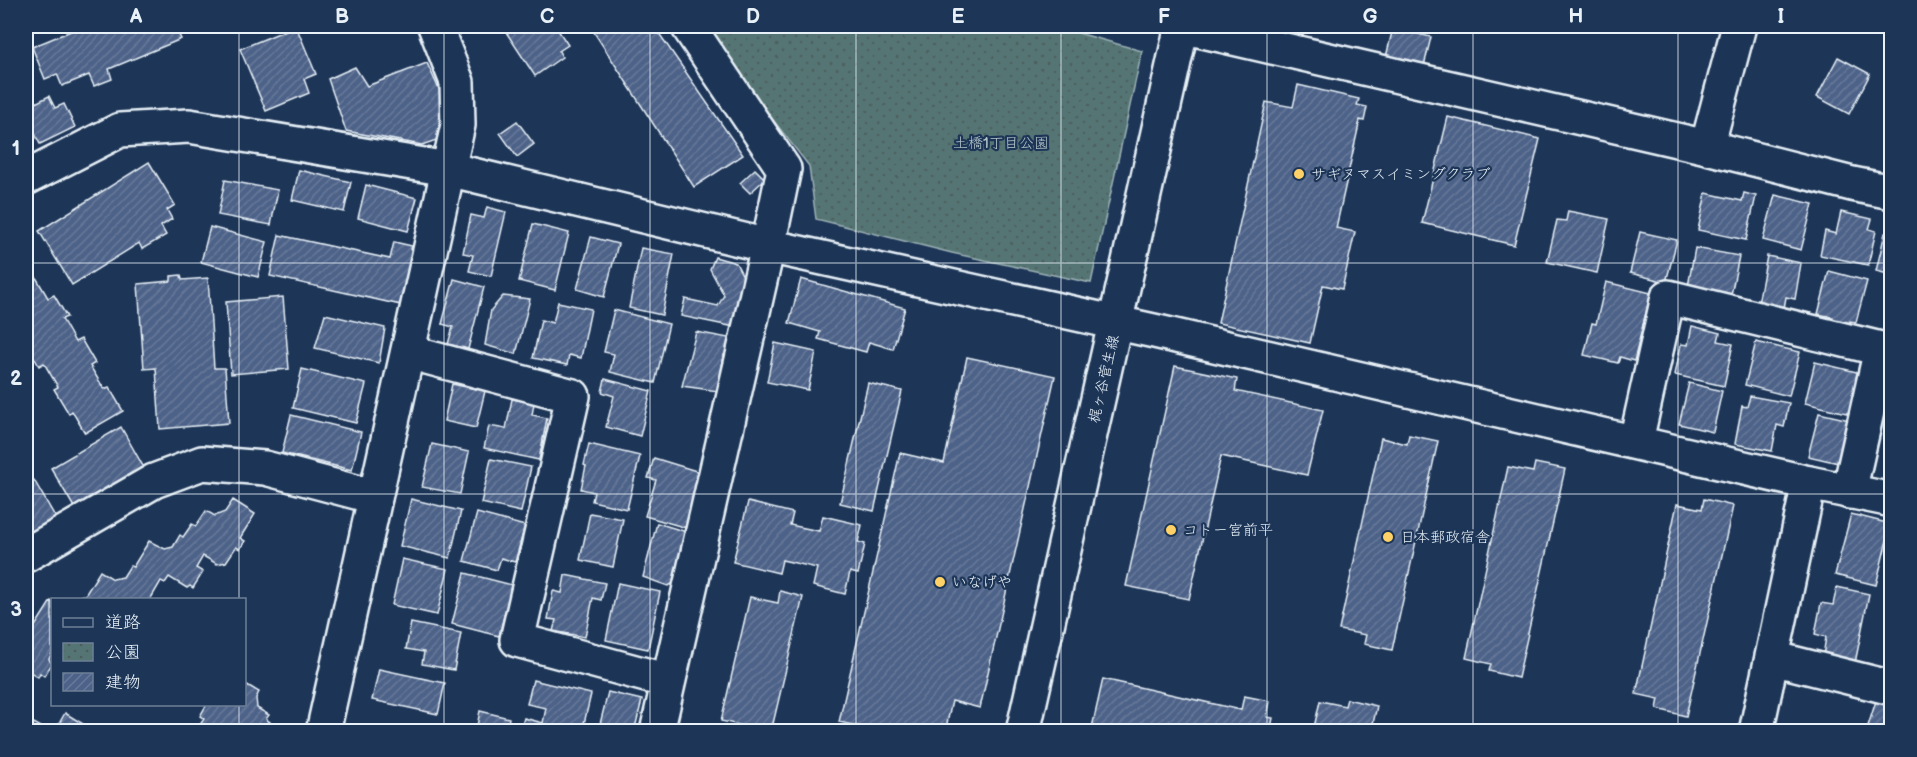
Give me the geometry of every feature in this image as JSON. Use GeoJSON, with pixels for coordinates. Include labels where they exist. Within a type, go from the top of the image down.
{"type":"FeatureCollection","features":[{"type":"Feature","properties":{"kind":"street"},"geometry":{"type":"LineString","coordinates":[[323,732],[458,125],[457,82],[435,26]]}},
{"type":"Feature","properties":{"kind":"street"},"geometry":{"type":"LineString","coordinates":[[657,732],[784,169],[687,26]]}},
{"type":"Feature","properties":{"kind":"street"},"geometry":{"type":"LineString","coordinates":[[1181,26],[1892,192]]}},
{"type":"Feature","properties":{"kind":"street","name":"梶ヶ谷菅生線"},"geometry":{"type":"LineString","coordinates":[[1023,732],[1117,323],[1181,26]]}},
{"type":"Feature","properties":{"kind":"street"},"geometry":{"type":"LineString","coordinates":[[1707,147],[1739,26]]}},
{"type":"Feature","properties":{"kind":"street"},"geometry":{"type":"LineString","coordinates":[[26,178],[120,130],[189,126],[448,169],[768,246],[1117,323],[1636,441],[1809,483],[1892,500]]}},
{"type":"Feature","properties":{"kind":"street"},"geometry":{"type":"LineString","coordinates":[[1636,441],[1668,297],[1881,348],[1849,492]]}},
{"type":"Feature","properties":{"kind":"street"},"geometry":{"type":"LineString","coordinates":[[408,352],[573,396],[517,640],[668,681]]}},
{"type":"Feature","properties":{"kind":"street"},"geometry":{"type":"LineString","coordinates":[[26,555],[154,481],[202,463],[265,468],[375,497]]}},
{"type":"Feature","properties":{"kind":"street"},"geometry":{"type":"LineString","coordinates":[[1756,732],[1809,483]]}},
{"type":"Feature","properties":{"kind":"street"},"geometry":{"type":"LineString","coordinates":[[1772,658],[1892,688]]}},
{"type":"Feature","properties":{"kind":"green space","name":"土橋1丁目公園"},"geometry":{"type":"Polygon","coordinates":[[[700,26],[1071,26],[1075,32],[1142,51],[1091,283],[952,253],[816,219],[809,166],[700,26]]]}},
{"type":"Feature","properties":{"kind":"building"},"geometry":{"type":"Polygon","coordinates":[[[83,26],[175,26],[181,39],[109,69],[112,79],[94,86],[89,75],[62,86],[57,74],[45,79],[32,47],[83,26]]]}},
{"type":"Feature","properties":{"kind":"building"},"geometry":{"type":"Polygon","coordinates":[[[296,26],[316,74],[304,79],[309,93],[266,111],[240,49],[296,26]]]}},
{"type":"Feature","properties":{"kind":"building"},"geometry":{"type":"Polygon","coordinates":[[[502,26],[564,26],[558,30],[568,45],[559,51],[562,57],[535,76],[502,26]]]}},
{"type":"Feature","properties":{"kind":"building"},"geometry":{"type":"Polygon","coordinates":[[[590,26],[654,26],[743,155],[694,187],[590,26]]]}},
{"type":"Feature","properties":{"kind":"building"},"geometry":{"type":"Polygon","coordinates":[[[1253,26],[1291,26],[1288,39],[1251,31],[1253,26]]]}},
{"type":"Feature","properties":{"kind":"building"},"geometry":{"type":"Polygon","coordinates":[[[1416,26],[1434,26],[1433,29],[1416,26]]]}},
{"type":"Feature","properties":{"kind":"building"},"geometry":{"type":"Polygon","coordinates":[[[1858,26],[1888,26],[1884,31],[1877,27],[1872,35],[1858,26]]]}},
{"type":"Feature","properties":{"kind":"building"},"geometry":{"type":"Polygon","coordinates":[[[1393,28],[1431,37],[1424,66],[1386,57],[1393,28]]]}},
{"type":"Feature","properties":{"kind":"building"},"geometry":{"type":"Polygon","coordinates":[[[1838,57],[1870,74],[1849,114],[1817,97],[1838,57]]]}},
{"type":"Feature","properties":{"kind":"building"},"geometry":{"type":"Polygon","coordinates":[[[427,63],[449,111],[442,138],[422,145],[346,131],[328,79],[355,67],[367,86],[427,63]]]}},
{"type":"Feature","properties":{"kind":"building","name":"サギヌマスイミングクラブ"},"geometry":{"type":"Polygon","coordinates":[[[1298,85],[1359,99],[1357,105],[1367,107],[1364,121],[1360,120],[1336,228],[1355,232],[1342,289],[1323,285],[1310,343],[1218,323],[1266,102],[1293,107],[1298,85]]]}},
{"type":"Feature","properties":{"kind":"building"},"geometry":{"type":"Polygon","coordinates":[[[49,96],[55,108],[64,104],[75,127],[40,144],[26,116],[26,108],[49,96]]]}},
{"type":"Feature","properties":{"kind":"building"},"geometry":{"type":"Polygon","coordinates":[[[1448,117],[1540,139],[1514,245],[1422,223],[1448,117]]]}},
{"type":"Feature","properties":{"kind":"building"},"geometry":{"type":"Polygon","coordinates":[[[517,121],[534,144],[517,157],[500,133],[517,121]]]}},
{"type":"Feature","properties":{"kind":"building"},"geometry":{"type":"Polygon","coordinates":[[[149,162],[175,205],[167,210],[172,219],[161,226],[166,235],[142,249],[139,243],[72,285],[39,231],[149,162]]]}},
{"type":"Feature","properties":{"kind":"building"},"geometry":{"type":"Polygon","coordinates":[[[755,169],[765,179],[750,193],[740,183],[755,169]]]}},
{"type":"Feature","properties":{"kind":"building"},"geometry":{"type":"Polygon","coordinates":[[[299,170],[351,182],[344,212],[292,200],[299,170]]]}},
{"type":"Feature","properties":{"kind":"building"},"geometry":{"type":"Polygon","coordinates":[[[225,180],[278,190],[271,225],[218,215],[225,180]]]}},
{"type":"Feature","properties":{"kind":"building"},"geometry":{"type":"Polygon","coordinates":[[[366,185],[417,198],[408,231],[358,218],[366,185]]]}},
{"type":"Feature","properties":{"kind":"building"},"geometry":{"type":"Polygon","coordinates":[[[1706,193],[1742,201],[1744,193],[1756,196],[1746,240],[1698,230],[1706,193]]]}},
{"type":"Feature","properties":{"kind":"building"},"geometry":{"type":"Polygon","coordinates":[[[1775,195],[1813,204],[1801,250],[1763,240],[1775,195]]]}},
{"type":"Feature","properties":{"kind":"building"},"geometry":{"type":"Polygon","coordinates":[[[487,207],[506,212],[491,276],[469,271],[473,255],[463,253],[471,215],[484,218],[487,207]]]}},
{"type":"Feature","properties":{"kind":"building"},"geometry":{"type":"Polygon","coordinates":[[[1568,211],[1609,219],[1597,273],[1547,262],[1557,220],[1566,221],[1568,211]]]}},
{"type":"Feature","properties":{"kind":"building"},"geometry":{"type":"Polygon","coordinates":[[[1841,212],[1872,219],[1869,229],[1876,231],[1868,265],[1820,255],[1825,231],[1836,234],[1841,212]]]}},
{"type":"Feature","properties":{"kind":"building"},"geometry":{"type":"Polygon","coordinates":[[[533,224],[569,233],[555,290],[519,281],[533,224]]]}},
{"type":"Feature","properties":{"kind":"building"},"geometry":{"type":"Polygon","coordinates":[[[210,227],[267,242],[258,277],[201,262],[210,227]]]}},
{"type":"Feature","properties":{"kind":"building"},"geometry":{"type":"Polygon","coordinates":[[[1640,232],[1677,240],[1666,282],[1630,273],[1640,232]]]}},
{"type":"Feature","properties":{"kind":"building"},"geometry":{"type":"Polygon","coordinates":[[[1885,233],[1892,234],[1892,275],[1876,271],[1885,233]]]}},
{"type":"Feature","properties":{"kind":"building"},"geometry":{"type":"Polygon","coordinates":[[[279,235],[390,259],[394,242],[412,246],[411,249],[419,251],[401,305],[270,276],[279,235]]]}},
{"type":"Feature","properties":{"kind":"building"},"geometry":{"type":"Polygon","coordinates":[[[591,237],[618,244],[604,297],[577,289],[591,237]]]}},
{"type":"Feature","properties":{"kind":"building"},"geometry":{"type":"Polygon","coordinates":[[[641,248],[674,254],[662,315],[629,308],[641,248]]]}},
{"type":"Feature","properties":{"kind":"building"},"geometry":{"type":"Polygon","coordinates":[[[1695,248],[1739,256],[1730,300],[1687,292],[1695,248]]]}},
{"type":"Feature","properties":{"kind":"building"},"geometry":{"type":"Polygon","coordinates":[[[1767,256],[1801,263],[1795,299],[1786,297],[1783,314],[1757,309],[1767,256]]]}},
{"type":"Feature","properties":{"kind":"building"},"geometry":{"type":"Polygon","coordinates":[[[715,257],[736,263],[746,282],[735,327],[681,316],[685,299],[718,306],[724,295],[710,269],[715,257]]]}},
{"type":"Feature","properties":{"kind":"building"},"geometry":{"type":"Polygon","coordinates":[[[1829,271],[1867,281],[1856,322],[1850,321],[1848,330],[1831,325],[1833,317],[1818,314],[1829,271]]]}},
{"type":"Feature","properties":{"kind":"building"},"geometry":{"type":"Polygon","coordinates":[[[34,274],[48,298],[54,295],[67,317],[62,319],[75,342],[81,339],[95,363],[90,366],[104,389],[109,387],[123,411],[85,433],[72,411],[69,414],[54,389],[58,387],[44,363],[39,366],[26,343],[30,340],[26,331],[26,279],[34,274]]]}},
{"type":"Feature","properties":{"kind":"building"},"geometry":{"type":"Polygon","coordinates":[[[181,275],[182,280],[208,278],[214,368],[225,368],[229,423],[160,429],[156,368],[144,369],[138,284],[171,281],[171,276],[181,275]]]}},
{"type":"Feature","properties":{"kind":"building"},"geometry":{"type":"Polygon","coordinates":[[[454,279],[484,287],[468,349],[448,344],[453,327],[442,324],[454,279]]]}},
{"type":"Feature","properties":{"kind":"building"},"geometry":{"type":"Polygon","coordinates":[[[801,279],[905,308],[893,349],[869,342],[866,352],[818,339],[820,332],[789,323],[801,279]]]}},
{"type":"Feature","properties":{"kind":"building"},"geometry":{"type":"Polygon","coordinates":[[[1606,282],[1651,293],[1634,361],[1620,357],[1618,363],[1584,355],[1592,323],[1596,324],[1606,282]]]}},
{"type":"Feature","properties":{"kind":"building"},"geometry":{"type":"Polygon","coordinates":[[[503,296],[530,299],[516,354],[485,345],[491,310],[503,296]]]}},
{"type":"Feature","properties":{"kind":"building"},"geometry":{"type":"Polygon","coordinates":[[[283,297],[289,369],[231,374],[226,302],[283,297]]]}},
{"type":"Feature","properties":{"kind":"building"},"geometry":{"type":"Polygon","coordinates":[[[558,302],[591,309],[581,358],[569,355],[567,365],[533,358],[541,320],[553,323],[558,302]]]}},
{"type":"Feature","properties":{"kind":"building"},"geometry":{"type":"Polygon","coordinates":[[[614,310],[669,324],[655,383],[610,372],[614,354],[604,352],[614,310]]]}},
{"type":"Feature","properties":{"kind":"building"},"geometry":{"type":"Polygon","coordinates":[[[325,314],[385,328],[379,363],[315,348],[325,314]]]}},
{"type":"Feature","properties":{"kind":"building"},"geometry":{"type":"Polygon","coordinates":[[[1692,326],[1720,333],[1718,341],[1733,344],[1724,386],[1675,375],[1681,344],[1688,345],[1692,326]]]}},
{"type":"Feature","properties":{"kind":"building"},"geometry":{"type":"Polygon","coordinates":[[[696,332],[734,339],[730,354],[724,355],[718,391],[682,386],[696,332]]]}},
{"type":"Feature","properties":{"kind":"building"},"geometry":{"type":"Polygon","coordinates":[[[1756,342],[1800,352],[1789,396],[1745,385],[1756,342]]]}},
{"type":"Feature","properties":{"kind":"building"},"geometry":{"type":"Polygon","coordinates":[[[775,343],[816,352],[808,390],[767,382],[775,343]]]}},
{"type":"Feature","properties":{"kind":"building","name":"いなげや"},"geometry":{"type":"Polygon","coordinates":[[[967,357],[1055,376],[980,708],[952,701],[945,732],[884,732],[839,722],[900,453],[944,463],[967,357]]]}},
{"type":"Feature","properties":{"kind":"building"},"geometry":{"type":"Polygon","coordinates":[[[1815,362],[1865,374],[1855,415],[1805,403],[1815,362]]]}},
{"type":"Feature","properties":{"kind":"building","name":"コトー宮前平"},"geometry":{"type":"Polygon","coordinates":[[[1175,366],[1237,379],[1235,391],[1323,410],[1307,475],[1221,456],[1189,599],[1126,586],[1175,366]]]}},
{"type":"Feature","properties":{"kind":"building"},"geometry":{"type":"Polygon","coordinates":[[[302,369],[366,384],[356,423],[293,408],[302,369]]]}},
{"type":"Feature","properties":{"kind":"building"},"geometry":{"type":"Polygon","coordinates":[[[605,379],[651,391],[640,436],[606,427],[614,396],[602,392],[605,379]]]}},
{"type":"Feature","properties":{"kind":"building"},"geometry":{"type":"Polygon","coordinates":[[[868,383],[902,391],[874,511],[840,503],[868,383]]]}},
{"type":"Feature","properties":{"kind":"building"},"geometry":{"type":"Polygon","coordinates":[[[1689,383],[1722,391],[1713,432],[1679,424],[1689,383]]]}},
{"type":"Feature","properties":{"kind":"building"},"geometry":{"type":"Polygon","coordinates":[[[452,384],[485,391],[476,428],[444,421],[452,384]]]}},
{"type":"Feature","properties":{"kind":"building"},"geometry":{"type":"Polygon","coordinates":[[[1750,396],[1789,403],[1784,427],[1777,425],[1772,451],[1735,444],[1742,406],[1747,407],[1750,396]]]}},
{"type":"Feature","properties":{"kind":"building"},"geometry":{"type":"Polygon","coordinates":[[[512,399],[534,403],[532,415],[547,418],[539,460],[484,448],[489,426],[506,429],[512,399]]]}},
{"type":"Feature","properties":{"kind":"building"},"geometry":{"type":"Polygon","coordinates":[[[1819,413],[1854,421],[1843,464],[1808,456],[1819,413]]]}},
{"type":"Feature","properties":{"kind":"building"},"geometry":{"type":"Polygon","coordinates":[[[291,415],[361,432],[352,470],[282,453],[291,415]]]}},
{"type":"Feature","properties":{"kind":"building"},"geometry":{"type":"Polygon","coordinates":[[[121,427],[144,468],[75,509],[51,468],[121,427]]]}},
{"type":"Feature","properties":{"kind":"building","name":"日本郵政宿舎"},"geometry":{"type":"Polygon","coordinates":[[[1409,435],[1438,441],[1392,650],[1364,644],[1366,635],[1339,630],[1381,438],[1407,444],[1409,435]]]}},
{"type":"Feature","properties":{"kind":"building"},"geometry":{"type":"Polygon","coordinates":[[[432,444],[469,452],[460,494],[422,487],[432,444]]]}},
{"type":"Feature","properties":{"kind":"building"},"geometry":{"type":"Polygon","coordinates":[[[589,444],[640,456],[627,509],[592,501],[594,492],[581,489],[589,444]]]}},
{"type":"Feature","properties":{"kind":"building"},"geometry":{"type":"Polygon","coordinates":[[[654,458],[703,473],[687,528],[645,516],[656,480],[648,478],[654,458]]]}},
{"type":"Feature","properties":{"kind":"building"},"geometry":{"type":"Polygon","coordinates":[[[491,459],[531,467],[521,512],[481,503],[491,459]]]}},
{"type":"Feature","properties":{"kind":"building","name":"日本郵政宿舎"},"geometry":{"type":"Polygon","coordinates":[[[1535,463],[1565,469],[1518,678],[1489,671],[1491,664],[1466,658],[1508,467],[1533,472],[1535,463]]]}},
{"type":"Feature","properties":{"kind":"building"},"geometry":{"type":"Polygon","coordinates":[[[34,480],[57,520],[26,539],[26,484],[34,480]]]}},
{"type":"Feature","properties":{"kind":"building"},"geometry":{"type":"Polygon","coordinates":[[[411,499],[461,511],[450,558],[400,546],[411,499]]]}},
{"type":"Feature","properties":{"kind":"building"},"geometry":{"type":"Polygon","coordinates":[[[1704,499],[1733,506],[1686,716],[1657,709],[1659,699],[1636,694],[1677,504],[1702,509],[1704,499]]]}},
{"type":"Feature","properties":{"kind":"building"},"geometry":{"type":"Polygon","coordinates":[[[233,500],[255,514],[240,538],[245,541],[240,549],[236,547],[226,562],[217,564],[203,556],[196,568],[203,572],[193,588],[190,586],[187,588],[169,577],[165,583],[161,581],[151,598],[80,598],[82,595],[84,597],[100,571],[113,579],[123,577],[130,566],[133,567],[149,541],[165,549],[173,547],[180,535],[183,537],[192,524],[196,526],[206,511],[215,516],[225,512],[233,500]]]}},
{"type":"Feature","properties":{"kind":"building"},"geometry":{"type":"Polygon","coordinates":[[[748,502],[793,513],[790,525],[819,531],[823,516],[862,525],[858,542],[865,544],[858,574],[850,572],[845,594],[813,586],[817,568],[782,560],[779,573],[733,562],[748,502]]]}},
{"type":"Feature","properties":{"kind":"building"},"geometry":{"type":"Polygon","coordinates":[[[477,513],[525,526],[515,562],[501,558],[497,570],[464,561],[477,513]]]}},
{"type":"Feature","properties":{"kind":"building"},"geometry":{"type":"Polygon","coordinates":[[[590,513],[623,519],[613,567],[580,560],[590,513]]]}},
{"type":"Feature","properties":{"kind":"building"},"geometry":{"type":"Polygon","coordinates":[[[1851,514],[1891,524],[1876,585],[1835,575],[1851,514]]]}},
{"type":"Feature","properties":{"kind":"building"},"geometry":{"type":"Polygon","coordinates":[[[657,523],[690,533],[680,580],[668,586],[643,577],[657,523]]]}},
{"type":"Feature","properties":{"kind":"building"},"geometry":{"type":"Polygon","coordinates":[[[402,559],[448,569],[437,615],[392,605],[402,559]]]}},
{"type":"Feature","properties":{"kind":"building"},"geometry":{"type":"Polygon","coordinates":[[[465,573],[512,585],[499,636],[452,624],[465,573]]]}},
{"type":"Feature","properties":{"kind":"building"},"geometry":{"type":"Polygon","coordinates":[[[565,575],[605,583],[601,600],[593,598],[585,637],[553,631],[556,620],[548,619],[553,591],[562,593],[565,575]]]}},
{"type":"Feature","properties":{"kind":"building"},"geometry":{"type":"Polygon","coordinates":[[[618,583],[660,592],[648,649],[606,640],[618,583]]]}},
{"type":"Feature","properties":{"kind":"building"},"geometry":{"type":"Polygon","coordinates":[[[1837,587],[1869,594],[1855,663],[1823,656],[1826,637],[1815,634],[1821,603],[1833,605],[1837,587]]]}},
{"type":"Feature","properties":{"kind":"building"},"geometry":{"type":"Polygon","coordinates":[[[780,591],[803,597],[771,732],[721,721],[750,597],[778,603],[780,591]]]}},
{"type":"Feature","properties":{"kind":"building"},"geometry":{"type":"Polygon","coordinates":[[[51,601],[51,655],[49,659],[51,666],[44,676],[40,673],[38,677],[26,669],[26,635],[31,626],[34,628],[51,601]]]}},
{"type":"Feature","properties":{"kind":"building"},"geometry":{"type":"Polygon","coordinates":[[[411,623],[461,633],[454,670],[422,664],[424,652],[406,649],[411,623]]]}},
{"type":"Feature","properties":{"kind":"building"},"geometry":{"type":"Polygon","coordinates":[[[379,669],[445,683],[438,714],[372,700],[379,669]]]}},
{"type":"Feature","properties":{"kind":"building"},"geometry":{"type":"Polygon","coordinates":[[[1103,679],[1241,710],[1244,696],[1270,701],[1267,717],[1273,718],[1270,732],[1091,732],[1103,679]]]}},
{"type":"Feature","properties":{"kind":"building"},"geometry":{"type":"Polygon","coordinates":[[[533,680],[591,694],[582,732],[520,732],[524,718],[543,723],[546,708],[527,704],[533,680]]]}},
{"type":"Feature","properties":{"kind":"building"},"geometry":{"type":"Polygon","coordinates":[[[246,684],[259,692],[256,698],[257,708],[269,715],[266,719],[270,722],[263,732],[195,732],[204,719],[200,716],[206,706],[246,706],[246,684]]]}},
{"type":"Feature","properties":{"kind":"building"},"geometry":{"type":"Polygon","coordinates":[[[608,692],[642,700],[634,732],[598,732],[608,692]]]}},
{"type":"Feature","properties":{"kind":"building"},"geometry":{"type":"Polygon","coordinates":[[[1347,699],[1377,706],[1371,732],[1313,732],[1320,701],[1345,706],[1347,699]]]}},
{"type":"Feature","properties":{"kind":"building"},"geometry":{"type":"Polygon","coordinates":[[[1876,701],[1892,706],[1892,732],[1882,732],[1882,730],[1868,726],[1876,701]]]}},
{"type":"Feature","properties":{"kind":"building"},"geometry":{"type":"Polygon","coordinates":[[[480,711],[509,718],[506,732],[477,726],[480,711]]]}},
{"type":"Feature","properties":{"kind":"building"},"geometry":{"type":"Polygon","coordinates":[[[65,713],[96,732],[26,732],[28,723],[33,725],[34,723],[48,731],[56,729],[65,713]]]}},
{"type":"Feature","properties":{"kind":"building"},"geometry":{"type":"Polygon","coordinates":[[[137,726],[146,732],[129,732],[134,731],[137,726]]]}},
{"type":"Feature","properties":{"kind":"place","name":"サギヌマスイミングクラブ"},"geometry":{"type":"Point","coordinates":[1299,174]}},
{"type":"Feature","properties":{"kind":"place","name":"コトー宮前平"},"geometry":{"type":"Point","coordinates":[1171,530]}},
{"type":"Feature","properties":{"kind":"place","name":"日本郵政宿舎"},"geometry":{"type":"Point","coordinates":[1388,537]}},
{"type":"Feature","properties":{"kind":"place","name":"いなげや"},"geometry":{"type":"Point","coordinates":[940,582]}}]}
